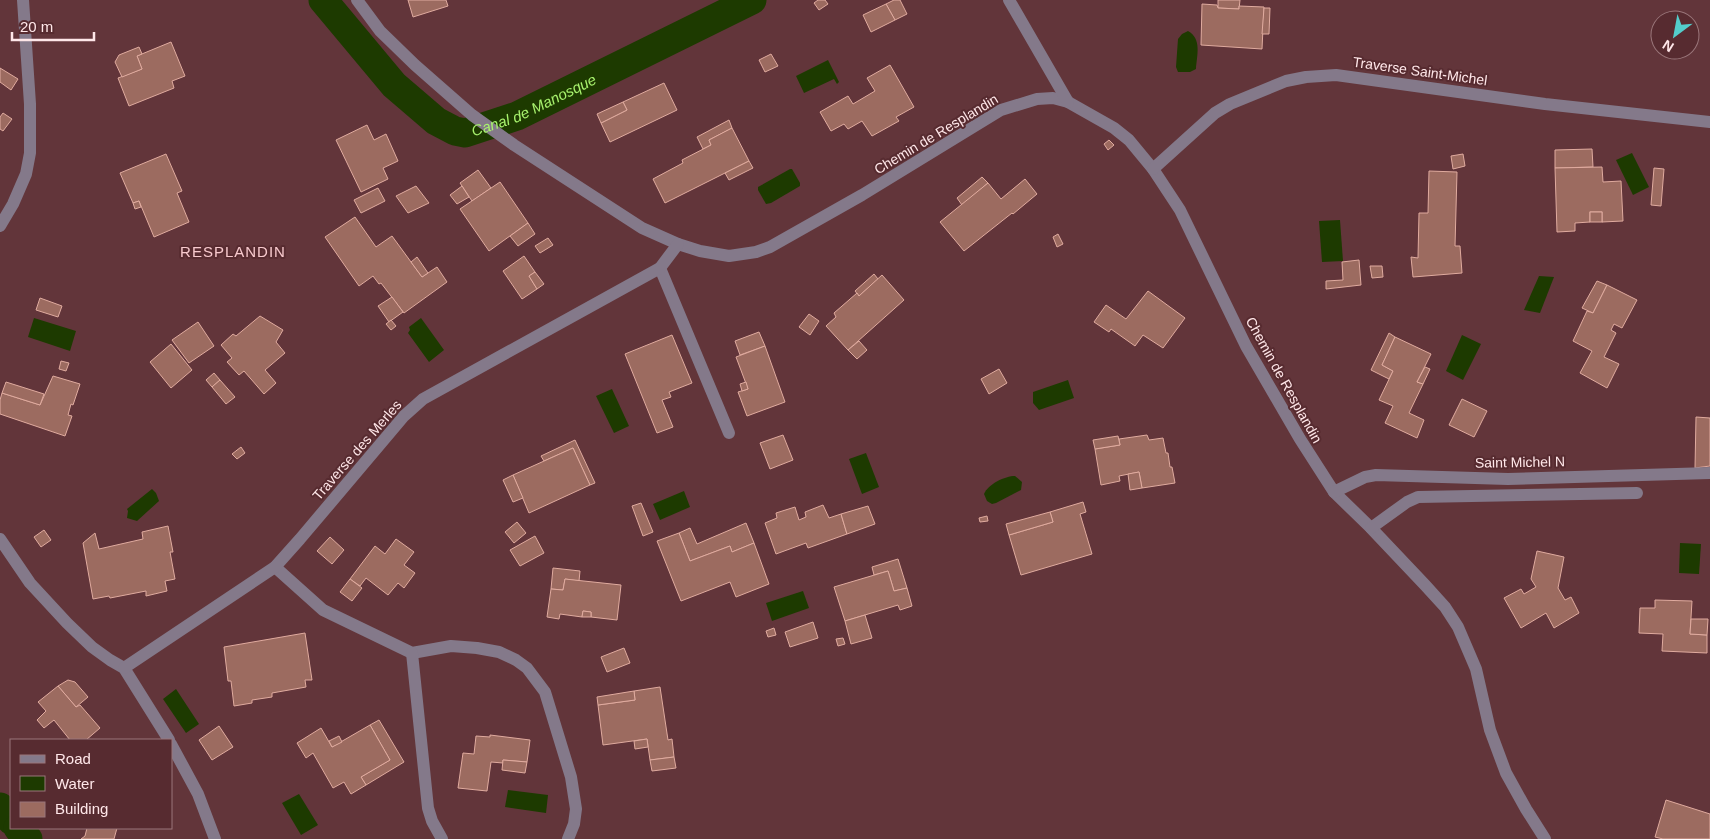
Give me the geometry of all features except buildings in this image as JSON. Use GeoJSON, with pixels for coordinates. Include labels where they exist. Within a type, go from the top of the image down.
{"type":"FeatureCollection","features":[{"type":"Feature","properties":{"kind":"street"},"geometry":{"type":"LineString","coordinates":[[0,226],[13,204],[26,174],[30,153],[30,104],[23,0]]}},
{"type":"Feature","properties":{"kind":"street","name":"Chemin de Resplandin"},"geometry":{"type":"LineString","coordinates":[[357,0],[380,31],[415,65],[472,115],[503,138],[642,228],[678,244],[700,251],[729,256],[756,252],[770,247],[862,195],[1001,110],[1037,100],[1053,98],[1068,102],[1114,128],[1129,140],[1153,169],[1180,210],[1246,346],[1300,439],[1334,492],[1425,585],[1445,607],[1458,627],[1476,669],[1490,730],[1506,773],[1545,839]]}},
{"type":"Feature","properties":{"kind":"street"},"geometry":{"type":"LineString","coordinates":[[1009,0],[1068,102]]}},
{"type":"Feature","properties":{"kind":"street","name":"Traverse Saint-Michel"},"geometry":{"type":"LineString","coordinates":[[1153,169],[1215,113],[1230,104],[1286,80],[1306,77],[1336,75],[1545,104],[1710,122]]}},
{"type":"Feature","properties":{"kind":"street","name":"Traverse des Merles"},"geometry":{"type":"LineString","coordinates":[[124,668],[274,566],[300,539],[404,416],[423,399],[660,268],[678,244]]}},
{"type":"Feature","properties":{"kind":"street"},"geometry":{"type":"LineString","coordinates":[[660,268],[729,433]]}},
{"type":"Feature","properties":{"kind":"street","name":"Saint Michel N"},"geometry":{"type":"LineString","coordinates":[[1334,492],[1365,477],[1376,475],[1508,479],[1710,473]]}},
{"type":"Feature","properties":{"kind":"street"},"geometry":{"type":"LineString","coordinates":[[1371,528],[1407,502],[1418,497],[1637,493]]}},
{"type":"Feature","properties":{"kind":"street"},"geometry":{"type":"LineString","coordinates":[[0,539],[30,583],[54,609],[92,646],[124,668],[168,739]]}},
{"type":"Feature","properties":{"kind":"street"},"geometry":{"type":"LineString","coordinates":[[274,566],[323,610],[412,653],[451,646],[478,648],[499,652],[527,668],[545,692],[571,777],[576,809],[574,824],[568,839]]}},
{"type":"Feature","properties":{"kind":"street"},"geometry":{"type":"LineString","coordinates":[[412,653],[427,800],[432,820],[442,839]]}},
{"type":"Feature","properties":{"kind":"street"},"geometry":{"type":"LineString","coordinates":[[172,746],[198,794],[216,839]]}},
{"type":"Feature","properties":{"kind":"water"},"geometry":{"type":"Polygon","coordinates":[[[1188,31],[1197,43],[1196,69],[1190,72],[1178,72],[1176,67],[1178,39],[1188,31]]]}},
{"type":"Feature","properties":{"kind":"water"},"geometry":{"type":"Polygon","coordinates":[[[828,60],[839,82],[837,84],[834,79],[804,93],[796,76],[828,60]]]}},
{"type":"Feature","properties":{"kind":"water"},"geometry":{"type":"Polygon","coordinates":[[[1632,153],[1649,187],[1633,195],[1616,160],[1632,153]]]}},
{"type":"Feature","properties":{"kind":"water"},"geometry":{"type":"Polygon","coordinates":[[[792,169],[800,186],[766,204],[758,187],[792,169]]]}},
{"type":"Feature","properties":{"kind":"water"},"geometry":{"type":"Polygon","coordinates":[[[1340,220],[1343,261],[1322,262],[1319,221],[1340,220]]]}},
{"type":"Feature","properties":{"kind":"water"},"geometry":{"type":"Polygon","coordinates":[[[1539,276],[1554,277],[1540,313],[1524,310],[1539,276]]]}},
{"type":"Feature","properties":{"kind":"water"},"geometry":{"type":"Polygon","coordinates":[[[34,318],[76,331],[70,351],[28,337],[34,318]]]}},
{"type":"Feature","properties":{"kind":"water"},"geometry":{"type":"Polygon","coordinates":[[[421,318],[444,350],[429,362],[408,333],[409,327],[421,318]]]}},
{"type":"Feature","properties":{"kind":"water"},"geometry":{"type":"Polygon","coordinates":[[[1462,335],[1481,344],[1463,380],[1446,371],[1462,335]]]}},
{"type":"Feature","properties":{"kind":"water"},"geometry":{"type":"Polygon","coordinates":[[[1068,380],[1074,398],[1039,410],[1033,403],[1033,392],[1068,380]]]}},
{"type":"Feature","properties":{"kind":"water"},"geometry":{"type":"Polygon","coordinates":[[[612,389],[629,426],[614,433],[596,396],[612,389]]]}},
{"type":"Feature","properties":{"kind":"water"},"geometry":{"type":"Polygon","coordinates":[[[866,453],[879,487],[862,494],[849,459],[866,453]]]}},
{"type":"Feature","properties":{"kind":"water"},"geometry":{"type":"Polygon","coordinates":[[[1015,476],[1022,482],[1021,490],[996,503],[992,504],[987,501],[984,494],[989,487],[1002,479],[1015,476]]]}},
{"type":"Feature","properties":{"kind":"water"},"geometry":{"type":"Polygon","coordinates":[[[152,489],[159,501],[137,521],[127,518],[127,509],[152,489]]]}},
{"type":"Feature","properties":{"kind":"water"},"geometry":{"type":"Polygon","coordinates":[[[684,491],[690,507],[660,520],[653,504],[684,491]]]}},
{"type":"Feature","properties":{"kind":"water"},"geometry":{"type":"Polygon","coordinates":[[[1680,543],[1701,544],[1699,574],[1679,573],[1680,543]]]}},
{"type":"Feature","properties":{"kind":"water"},"geometry":{"type":"Polygon","coordinates":[[[803,591],[809,608],[772,621],[766,603],[803,591]]]}},
{"type":"Feature","properties":{"kind":"water"},"geometry":{"type":"Polygon","coordinates":[[[176,689],[199,724],[186,733],[163,699],[176,689]]]}},
{"type":"Feature","properties":{"kind":"water"},"geometry":{"type":"Polygon","coordinates":[[[508,790],[548,795],[546,813],[505,807],[508,790]]]}},
{"type":"Feature","properties":{"kind":"water"},"geometry":{"type":"Polygon","coordinates":[[[299,794],[318,825],[301,835],[282,803],[299,794]]]}},
{"type":"Feature","properties":{"kind":"waterway","name":"Canal de Manosque"},"geometry":{"type":"LineString","coordinates":[[323,0],[394,85],[436,121],[455,131],[465,133],[517,116],[752,0]]}},
{"type":"Feature","properties":{"kind":"waterway","name":"Canal de Manosque"},"geometry":{"type":"LineString","coordinates":[[0,807],[10,819]]}},
{"type":"Feature","properties":{"kind":"waterway","name":"Canal de Manosque"},"geometry":{"type":"LineString","coordinates":[[19,829],[28,839]]}},
{"type":"Feature","properties":{"kind":"district","name":"RESPLANDIN"},"geometry":{"type":"Point","coordinates":[233,251]}}]}
